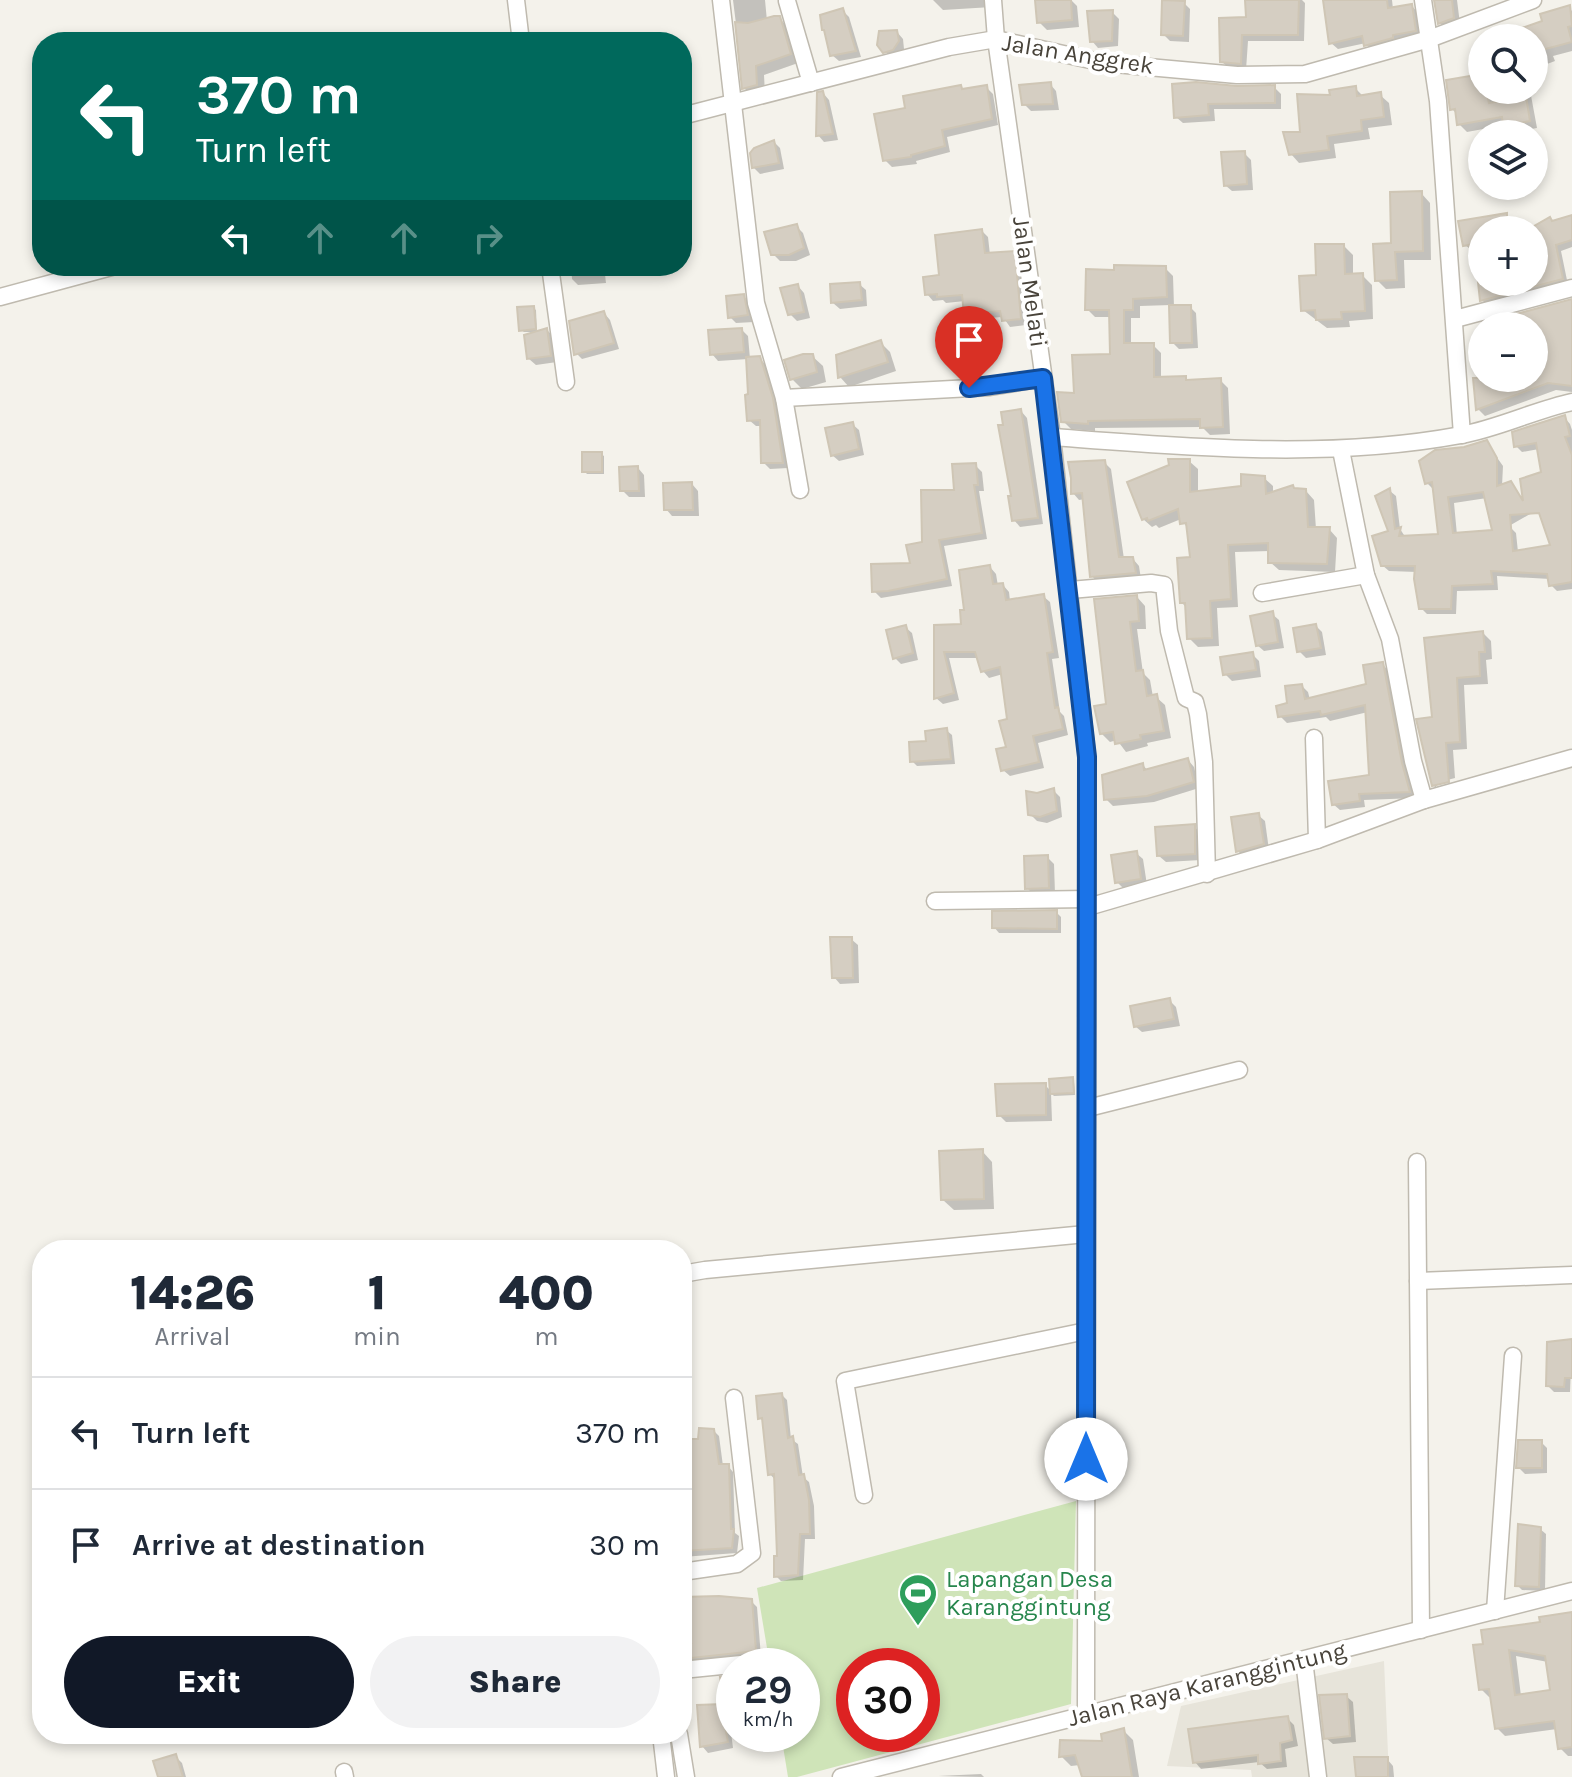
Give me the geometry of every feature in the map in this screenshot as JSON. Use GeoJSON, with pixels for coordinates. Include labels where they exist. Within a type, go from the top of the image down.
{"type":"FeatureCollection","features":[{"type":"Feature","properties":{"kind":"street"},"geometry":{"type":"LineString","coordinates":[[516,0],[520,32]]}},
{"type":"Feature","properties":{"kind":"street"},"geometry":{"type":"LineString","coordinates":[[721,0],[756,303],[784,398],[800,490]]}},
{"type":"Feature","properties":{"kind":"street","name":"Jalan Melati"},"geometry":{"type":"LineString","coordinates":[[993,0],[1052,437],[1087,757],[1086,1714]]}},
{"type":"Feature","properties":{"kind":"street"},"geometry":{"type":"LineString","coordinates":[[1423,0],[1438,101],[1462,435]]}},
{"type":"Feature","properties":{"kind":"street","name":"Jalan Anggrek"},"geometry":{"type":"LineString","coordinates":[[692,114],[949,47],[996,39],[1104,63],[1237,75],[1305,74],[1429,39],[1533,0]]}},
{"type":"Feature","properties":{"kind":"street"},"geometry":{"type":"LineString","coordinates":[[787,1],[811,83]]}},
{"type":"Feature","properties":{"kind":"street"},"geometry":{"type":"LineString","coordinates":[[0,297],[78,276]]}},
{"type":"Feature","properties":{"kind":"street"},"geometry":{"type":"LineString","coordinates":[[551,276],[566,382]]}},
{"type":"Feature","properties":{"kind":"street"},"geometry":{"type":"LineString","coordinates":[[1455,319],[1572,288]]}},
{"type":"Feature","properties":{"kind":"street"},"geometry":{"type":"LineString","coordinates":[[784,398],[990,387],[1043,378]]}},
{"type":"Feature","properties":{"kind":"street"},"geometry":{"type":"LineString","coordinates":[[1052,437],[1158,445],[1341,450],[1462,435],[1572,402]]}},
{"type":"Feature","properties":{"kind":"street"},"geometry":{"type":"LineString","coordinates":[[1341,450],[1366,575],[1390,639],[1413,761],[1424,800]]}},
{"type":"Feature","properties":{"kind":"street"},"geometry":{"type":"LineString","coordinates":[[1262,593],[1366,575]]}},
{"type":"Feature","properties":{"kind":"street"},"geometry":{"type":"LineString","coordinates":[[1070,590],[1151,583],[1164,585],[1169,631],[1182,688],[1186,698],[1195,702],[1198,714],[1204,762],[1207,874]]}},
{"type":"Feature","properties":{"kind":"street"},"geometry":{"type":"LineString","coordinates":[[1314,738],[1317,840]]}},
{"type":"Feature","properties":{"kind":"street"},"geometry":{"type":"LineString","coordinates":[[935,901],[1088,903],[1207,874],[1317,840],[1424,800],[1572,758]]}},
{"type":"Feature","properties":{"kind":"street"},"geometry":{"type":"LineString","coordinates":[[1088,1108],[1239,1070]]}},
{"type":"Feature","properties":{"kind":"street"},"geometry":{"type":"LineString","coordinates":[[1417,1162],[1421,1630]]}},
{"type":"Feature","properties":{"kind":"street"},"geometry":{"type":"LineString","coordinates":[[692,1272],[1086,1234]]}},
{"type":"Feature","properties":{"kind":"street"},"geometry":{"type":"LineString","coordinates":[[1418,1281],[1572,1275]]}},
{"type":"Feature","properties":{"kind":"street"},"geometry":{"type":"LineString","coordinates":[[864,1495],[845,1381],[1086,1331]]}},
{"type":"Feature","properties":{"kind":"street"},"geometry":{"type":"LineString","coordinates":[[1495,1611],[1513,1356]]}},
{"type":"Feature","properties":{"kind":"street"},"geometry":{"type":"LineString","coordinates":[[692,1571],[737,1564],[752,1553],[734,1398]]}},
{"type":"Feature","properties":{"kind":"street","name":"Jalan Raya Karanggintung"},"geometry":{"type":"LineString","coordinates":[[841,1777],[1572,1591]]}},
{"type":"Feature","properties":{"kind":"street"},"geometry":{"type":"LineString","coordinates":[[1304,1660],[1318,1777]]}},
{"type":"Feature","properties":{"kind":"street"},"geometry":{"type":"LineString","coordinates":[[692,1669],[716,1667]]}},
{"type":"Feature","properties":{"kind":"street"},"geometry":{"type":"LineString","coordinates":[[662,1744],[666,1777]]}},
{"type":"Feature","properties":{"kind":"street"},"geometry":{"type":"LineString","coordinates":[[681,1744],[686,1777]]}},
{"type":"Feature","properties":{"kind":"shaded area"},"geometry":{"type":"Polygon","coordinates":[[[1384,1661],[1389,1777],[1252,1777],[1251,1770],[1167,1766],[1181,1706],[1384,1661]]]}},
{"type":"Feature","properties":{"kind":"green space","name":"Lapangan Desa Karanggintung"},"geometry":{"type":"Polygon","coordinates":[[[1076,1501],[1071,1704],[940,1739],[940,1648],[836,1648],[836,1752],[891,1752],[788,1777],[784,1752],[820,1752],[820,1648],[767,1648],[757,1588],[1076,1501]]]}},
{"type":"Feature","properties":{"kind":"building"},"geometry":{"type":"Polygon","coordinates":[[[1035,0],[1071,0],[1072,20],[1037,23],[1035,0]]]}},
{"type":"Feature","properties":{"kind":"building"},"geometry":{"type":"Polygon","coordinates":[[[1162,0],[1185,1],[1183,36],[1161,35],[1162,0]]]}},
{"type":"Feature","properties":{"kind":"building"},"geometry":{"type":"Polygon","coordinates":[[[1245,0],[1299,0],[1298,35],[1242,35],[1241,64],[1220,62],[1219,18],[1246,17],[1245,0]]]}},
{"type":"Feature","properties":{"kind":"building"},"geometry":{"type":"Polygon","coordinates":[[[1323,0],[1387,0],[1388,8],[1412,4],[1416,31],[1393,35],[1393,38],[1364,46],[1362,36],[1329,44],[1323,0]]]}},
{"type":"Feature","properties":{"kind":"building"},"geometry":{"type":"Polygon","coordinates":[[[1434,0],[1452,0],[1454,18],[1438,24],[1434,0]]]}},
{"type":"Feature","properties":{"kind":"building"},"geometry":{"type":"Polygon","coordinates":[[[1570,5],[1572,26],[1568,27],[1572,42],[1548,48],[1548,24],[1533,24],[1542,21],[1540,14],[1570,5]]]}},
{"type":"Feature","properties":{"kind":"building"},"geometry":{"type":"Polygon","coordinates":[[[843,8],[856,51],[830,56],[820,15],[843,8]]]}},
{"type":"Feature","properties":{"kind":"building"},"geometry":{"type":"Polygon","coordinates":[[[1113,10],[1112,41],[1090,42],[1087,11],[1113,10]]]}},
{"type":"Feature","properties":{"kind":"building"},"geometry":{"type":"Polygon","coordinates":[[[780,16],[791,54],[756,66],[757,85],[742,89],[735,22],[748,23],[780,16]]]}},
{"type":"Feature","properties":{"kind":"building"},"geometry":{"type":"Polygon","coordinates":[[[897,30],[899,41],[893,50],[883,53],[877,45],[879,31],[897,30]]]}},
{"type":"Feature","properties":{"kind":"building"},"geometry":{"type":"Polygon","coordinates":[[[1468,76],[1468,104],[1527,104],[1530,120],[1502,120],[1502,117],[1468,120],[1468,123],[1457,125],[1455,109],[1450,110],[1446,80],[1468,76]]]}},
{"type":"Feature","properties":{"kind":"building"},"geometry":{"type":"Polygon","coordinates":[[[1051,82],[1053,104],[1022,105],[1019,85],[1051,82]]]}},
{"type":"Feature","properties":{"kind":"building"},"geometry":{"type":"Polygon","coordinates":[[[1196,82],[1237,86],[1275,85],[1275,103],[1208,104],[1209,115],[1174,118],[1172,84],[1196,82]]]}},
{"type":"Feature","properties":{"kind":"building"},"geometry":{"type":"Polygon","coordinates":[[[961,85],[962,89],[987,85],[992,119],[942,130],[945,146],[911,157],[883,161],[874,114],[905,108],[903,96],[961,85]]]}},
{"type":"Feature","properties":{"kind":"building"},"geometry":{"type":"Polygon","coordinates":[[[1356,86],[1357,96],[1381,92],[1384,117],[1361,120],[1362,131],[1327,136],[1329,150],[1289,155],[1283,132],[1300,132],[1297,94],[1330,95],[1329,90],[1356,86]]]}},
{"type":"Feature","properties":{"kind":"building"},"geometry":{"type":"Polygon","coordinates":[[[823,91],[833,134],[816,136],[817,92],[823,91]]]}},
{"type":"Feature","properties":{"kind":"building"},"geometry":{"type":"Polygon","coordinates":[[[774,140],[779,163],[752,168],[750,153],[754,148],[774,140]]]}},
{"type":"Feature","properties":{"kind":"building"},"geometry":{"type":"Polygon","coordinates":[[[1245,151],[1247,184],[1224,186],[1221,152],[1245,151]]]}},
{"type":"Feature","properties":{"kind":"building"},"geometry":{"type":"Polygon","coordinates":[[[1422,191],[1423,251],[1395,252],[1397,280],[1375,281],[1373,244],[1391,243],[1390,192],[1422,191]]]}},
{"type":"Feature","properties":{"kind":"building"},"geometry":{"type":"Polygon","coordinates":[[[1572,215],[1572,240],[1556,245],[1563,279],[1548,283],[1548,218],[1552,221],[1572,215]]]}},
{"type":"Feature","properties":{"kind":"building"},"geometry":{"type":"Polygon","coordinates":[[[1468,219],[1468,245],[1463,246],[1458,221],[1468,219]]]}},
{"type":"Feature","properties":{"kind":"building"},"geometry":{"type":"Polygon","coordinates":[[[797,224],[804,248],[789,255],[771,255],[764,232],[797,224]]]}},
{"type":"Feature","properties":{"kind":"building"},"geometry":{"type":"Polygon","coordinates":[[[982,229],[985,253],[1015,251],[1021,319],[1002,321],[1000,311],[964,314],[962,295],[925,295],[923,277],[939,275],[935,235],[982,229]]]}},
{"type":"Feature","properties":{"kind":"building"},"geometry":{"type":"Polygon","coordinates":[[[1315,244],[1344,244],[1345,274],[1363,273],[1365,311],[1341,312],[1342,319],[1316,320],[1315,310],[1301,311],[1299,276],[1316,275],[1315,244]]]}},
{"type":"Feature","properties":{"kind":"building"},"geometry":{"type":"Polygon","coordinates":[[[1114,265],[1166,266],[1167,297],[1133,299],[1133,310],[1124,310],[1124,343],[1154,343],[1154,377],[1186,376],[1186,380],[1221,378],[1223,427],[1200,428],[1200,419],[1088,421],[1088,424],[1061,422],[1057,392],[1074,393],[1072,355],[1110,354],[1109,310],[1085,310],[1086,269],[1114,270],[1114,265]]]}},
{"type":"Feature","properties":{"kind":"building"},"geometry":{"type":"Polygon","coordinates":[[[860,282],[862,300],[831,303],[830,284],[860,282]]]}},
{"type":"Feature","properties":{"kind":"building"},"geometry":{"type":"Polygon","coordinates":[[[798,284],[804,312],[788,315],[780,288],[798,284]]]}},
{"type":"Feature","properties":{"kind":"building"},"geometry":{"type":"Polygon","coordinates":[[[744,294],[748,315],[728,318],[726,296],[744,294]]]}},
{"type":"Feature","properties":{"kind":"building"},"geometry":{"type":"Polygon","coordinates":[[[1479,296],[1499,296],[1480,301],[1479,296]]]}},
{"type":"Feature","properties":{"kind":"building"},"geometry":{"type":"Polygon","coordinates":[[[1572,299],[1572,386],[1548,383],[1548,312],[1524,312],[1572,299]]]}},
{"type":"Feature","properties":{"kind":"building"},"geometry":{"type":"Polygon","coordinates":[[[1169,305],[1191,305],[1192,343],[1170,343],[1169,305]]]}},
{"type":"Feature","properties":{"kind":"building"},"geometry":{"type":"Polygon","coordinates":[[[534,306],[536,329],[519,331],[517,307],[534,306]]]}},
{"type":"Feature","properties":{"kind":"building"},"geometry":{"type":"Polygon","coordinates":[[[604,311],[614,343],[574,355],[569,321],[604,311]]]}},
{"type":"Feature","properties":{"kind":"building"},"geometry":{"type":"Polygon","coordinates":[[[547,328],[551,356],[527,359],[524,335],[547,328]]]}},
{"type":"Feature","properties":{"kind":"building"},"geometry":{"type":"Polygon","coordinates":[[[742,328],[744,352],[710,355],[708,330],[742,328]]]}},
{"type":"Feature","properties":{"kind":"building"},"geometry":{"type":"Polygon","coordinates":[[[881,340],[888,362],[838,378],[836,355],[881,340]]]}},
{"type":"Feature","properties":{"kind":"building"},"geometry":{"type":"Polygon","coordinates":[[[813,354],[817,372],[790,380],[784,360],[813,354]]]}},
{"type":"Feature","properties":{"kind":"building"},"geometry":{"type":"Polygon","coordinates":[[[760,356],[773,398],[783,463],[761,463],[760,420],[747,421],[746,357],[760,356]]]}},
{"type":"Feature","properties":{"kind":"building"},"geometry":{"type":"Polygon","coordinates":[[[1474,392],[1524,392],[1476,410],[1474,392]]]}},
{"type":"Feature","properties":{"kind":"building"},"geometry":{"type":"Polygon","coordinates":[[[1021,409],[1038,518],[1012,521],[1008,496],[1011,496],[998,425],[1003,425],[1001,412],[1021,409]]]}},
{"type":"Feature","properties":{"kind":"building"},"geometry":{"type":"Polygon","coordinates":[[[1565,415],[1570,436],[1565,437],[1572,455],[1572,582],[1549,586],[1547,574],[1491,571],[1493,584],[1452,586],[1451,609],[1419,609],[1415,566],[1381,566],[1372,536],[1388,531],[1375,496],[1390,488],[1395,529],[1401,527],[1399,536],[1438,534],[1432,482],[1425,484],[1419,461],[1435,450],[1464,447],[1487,440],[1497,458],[1497,486],[1511,481],[1523,501],[1520,479],[1541,472],[1536,443],[1514,447],[1512,432],[1565,415]],[[1483,492],[1448,497],[1453,533],[1492,530],[1483,492]],[[1539,513],[1510,515],[1513,551],[1550,545],[1539,513]]]}},
{"type":"Feature","properties":{"kind":"building"},"geometry":{"type":"Polygon","coordinates":[[[853,422],[859,449],[831,456],[825,428],[853,422]]]}},
{"type":"Feature","properties":{"kind":"building"},"geometry":{"type":"Polygon","coordinates":[[[582,452],[602,452],[602,472],[582,472],[582,452]]]}},
{"type":"Feature","properties":{"kind":"building"},"geometry":{"type":"Polygon","coordinates":[[[1168,459],[1190,459],[1190,492],[1241,486],[1241,474],[1265,476],[1266,494],[1293,485],[1294,488],[1306,489],[1308,527],[1330,527],[1327,564],[1268,563],[1268,543],[1228,545],[1231,599],[1210,601],[1212,638],[1187,639],[1185,603],[1180,603],[1177,558],[1190,557],[1186,523],[1180,524],[1178,509],[1148,521],[1147,518],[1142,520],[1127,482],[1169,465],[1168,459]]]}},
{"type":"Feature","properties":{"kind":"building"},"geometry":{"type":"Polygon","coordinates":[[[1105,460],[1119,557],[1133,557],[1136,573],[1090,577],[1082,493],[1071,494],[1068,462],[1105,460]]]}},
{"type":"Feature","properties":{"kind":"building"},"geometry":{"type":"Polygon","coordinates":[[[976,463],[978,485],[974,485],[982,533],[939,540],[947,579],[872,592],[871,564],[910,563],[906,545],[922,542],[921,490],[954,490],[952,464],[976,463]]]}},
{"type":"Feature","properties":{"kind":"building"},"geometry":{"type":"Polygon","coordinates":[[[638,466],[639,491],[620,491],[619,467],[638,466]]]}},
{"type":"Feature","properties":{"kind":"building"},"geometry":{"type":"Polygon","coordinates":[[[692,482],[693,510],[664,510],[663,483],[692,482]]]}},
{"type":"Feature","properties":{"kind":"building"},"geometry":{"type":"Polygon","coordinates":[[[990,565],[993,584],[1003,583],[1006,600],[1044,594],[1053,652],[1047,653],[1055,708],[1058,707],[1063,729],[1033,736],[1039,762],[1001,771],[996,749],[1006,747],[999,721],[1007,719],[1000,667],[981,672],[975,652],[944,652],[954,693],[934,699],[934,625],[961,624],[960,610],[964,610],[959,570],[990,565]]]}},
{"type":"Feature","properties":{"kind":"building"},"geometry":{"type":"Polygon","coordinates":[[[1137,595],[1139,621],[1130,622],[1136,671],[1143,670],[1147,696],[1157,694],[1164,731],[1115,744],[1113,732],[1100,734],[1094,706],[1106,704],[1094,599],[1137,595]]]}},
{"type":"Feature","properties":{"kind":"building"},"geometry":{"type":"Polygon","coordinates":[[[1273,611],[1278,642],[1256,646],[1250,616],[1273,611]]]}},
{"type":"Feature","properties":{"kind":"building"},"geometry":{"type":"Polygon","coordinates":[[[1316,624],[1321,648],[1297,652],[1293,628],[1316,624]]]}},
{"type":"Feature","properties":{"kind":"building"},"geometry":{"type":"Polygon","coordinates":[[[906,625],[913,653],[893,659],[886,630],[906,625]]]}},
{"type":"Feature","properties":{"kind":"building"},"geometry":{"type":"Polygon","coordinates":[[[1483,631],[1485,652],[1479,652],[1480,676],[1457,678],[1460,742],[1446,743],[1449,782],[1432,786],[1416,719],[1432,717],[1424,638],[1483,631]]]}},
{"type":"Feature","properties":{"kind":"building"},"geometry":{"type":"Polygon","coordinates":[[[1253,652],[1256,670],[1223,675],[1220,657],[1253,652]]]}},
{"type":"Feature","properties":{"kind":"building"},"geometry":{"type":"Polygon","coordinates":[[[1383,662],[1410,792],[1359,794],[1360,801],[1332,805],[1328,781],[1369,775],[1365,705],[1321,715],[1320,711],[1278,717],[1276,706],[1287,703],[1285,686],[1302,684],[1305,699],[1366,684],[1363,665],[1383,662]]]}},
{"type":"Feature","properties":{"kind":"building"},"geometry":{"type":"Polygon","coordinates":[[[947,728],[951,759],[910,762],[909,742],[926,741],[925,731],[947,728]]]}},
{"type":"Feature","properties":{"kind":"building"},"geometry":{"type":"Polygon","coordinates":[[[1188,758],[1194,782],[1147,796],[1104,800],[1102,775],[1143,763],[1144,770],[1188,758]]]}},
{"type":"Feature","properties":{"kind":"building"},"geometry":{"type":"Polygon","coordinates":[[[1054,788],[1057,811],[1040,817],[1028,815],[1026,791],[1037,793],[1054,788]]]}},
{"type":"Feature","properties":{"kind":"building"},"geometry":{"type":"Polygon","coordinates":[[[1259,813],[1264,844],[1236,852],[1231,817],[1259,813]]]}},
{"type":"Feature","properties":{"kind":"building"},"geometry":{"type":"Polygon","coordinates":[[[1195,824],[1195,854],[1157,856],[1155,827],[1195,824]]]}},
{"type":"Feature","properties":{"kind":"building"},"geometry":{"type":"Polygon","coordinates":[[[1137,851],[1141,879],[1115,883],[1111,855],[1137,851]]]}},
{"type":"Feature","properties":{"kind":"building"},"geometry":{"type":"Polygon","coordinates":[[[1048,855],[1049,888],[1025,889],[1024,856],[1048,855]]]}},
{"type":"Feature","properties":{"kind":"building"},"geometry":{"type":"Polygon","coordinates":[[[1057,910],[1057,929],[992,928],[992,911],[1057,910]]]}},
{"type":"Feature","properties":{"kind":"building"},"geometry":{"type":"Polygon","coordinates":[[[830,937],[852,937],[853,978],[832,978],[830,937]]]}},
{"type":"Feature","properties":{"kind":"building"},"geometry":{"type":"Polygon","coordinates":[[[1170,998],[1174,1019],[1134,1027],[1130,1006],[1170,998]]]}},
{"type":"Feature","properties":{"kind":"building"},"geometry":{"type":"Polygon","coordinates":[[[1073,1077],[1074,1093],[1050,1094],[1049,1079],[1073,1077]]]}},
{"type":"Feature","properties":{"kind":"building"},"geometry":{"type":"Polygon","coordinates":[[[1046,1083],[1046,1115],[997,1116],[995,1084],[1046,1083]]]}},
{"type":"Feature","properties":{"kind":"building"},"geometry":{"type":"Polygon","coordinates":[[[983,1149],[984,1199],[941,1200],[939,1151],[983,1149]]]}},
{"type":"Feature","properties":{"kind":"building"},"geometry":{"type":"Polygon","coordinates":[[[1572,1339],[1572,1378],[1565,1378],[1564,1387],[1546,1386],[1547,1342],[1572,1339]]]}},
{"type":"Feature","properties":{"kind":"building"},"geometry":{"type":"Polygon","coordinates":[[[782,1393],[788,1438],[793,1436],[799,1475],[804,1474],[810,1534],[800,1534],[798,1575],[774,1577],[774,1556],[777,1556],[774,1474],[768,1475],[762,1418],[758,1419],[756,1396],[782,1393]]]}},
{"type":"Feature","properties":{"kind":"building"},"geometry":{"type":"Polygon","coordinates":[[[699,1428],[714,1429],[719,1464],[729,1464],[731,1529],[734,1529],[732,1548],[692,1550],[692,1439],[698,1439],[699,1428]]]}},
{"type":"Feature","properties":{"kind":"building"},"geometry":{"type":"Polygon","coordinates":[[[1518,1440],[1542,1440],[1542,1468],[1516,1468],[1518,1440]]]}},
{"type":"Feature","properties":{"kind":"building"},"geometry":{"type":"Polygon","coordinates":[[[1518,1524],[1541,1527],[1539,1587],[1515,1586],[1518,1524]]]}},
{"type":"Feature","properties":{"kind":"building"},"geometry":{"type":"Polygon","coordinates":[[[692,1597],[752,1599],[756,1648],[716,1648],[716,1655],[692,1658],[692,1597]]]}},
{"type":"Feature","properties":{"kind":"building"},"geometry":{"type":"Polygon","coordinates":[[[1572,1612],[1572,1747],[1558,1749],[1554,1721],[1495,1729],[1489,1689],[1479,1690],[1473,1645],[1483,1644],[1481,1630],[1540,1622],[1539,1617],[1572,1612]],[[1509,1650],[1515,1695],[1550,1690],[1545,1656],[1509,1650]]]}},
{"type":"Feature","properties":{"kind":"building"},"geometry":{"type":"Polygon","coordinates":[[[1347,1694],[1350,1736],[1324,1739],[1319,1695],[1347,1694]]]}},
{"type":"Feature","properties":{"kind":"building"},"geometry":{"type":"Polygon","coordinates":[[[716,1704],[716,1744],[700,1747],[697,1705],[716,1704]]]}},
{"type":"Feature","properties":{"kind":"building"},"geometry":{"type":"Polygon","coordinates":[[[1288,1716],[1292,1740],[1280,1743],[1281,1761],[1258,1764],[1258,1755],[1193,1763],[1188,1729],[1288,1716]]]}},
{"type":"Feature","properties":{"kind":"building"},"geometry":{"type":"Polygon","coordinates":[[[1124,1728],[1132,1777],[1082,1777],[1075,1755],[1059,1757],[1060,1740],[1102,1741],[1101,1734],[1124,1728]]]}},
{"type":"Feature","properties":{"kind":"building"},"geometry":{"type":"Polygon","coordinates":[[[176,1754],[183,1777],[158,1777],[153,1761],[176,1754]]]}},
{"type":"Feature","properties":{"kind":"building"},"geometry":{"type":"Polygon","coordinates":[[[1354,1757],[1388,1757],[1388,1777],[1356,1777],[1354,1757]]]}},
{"type":"Feature","properties":{"kind":"place","name":"Lapangan Desa Karanggintung"},"geometry":{"type":"Point","coordinates":[918,1627]}},
{"type":"Feature","properties":{"kind":"route"},"geometry":{"type":"LineString","coordinates":[[969,388],[1043,378],[1070,590],[1087,757],[1086,1459]]}}]}
